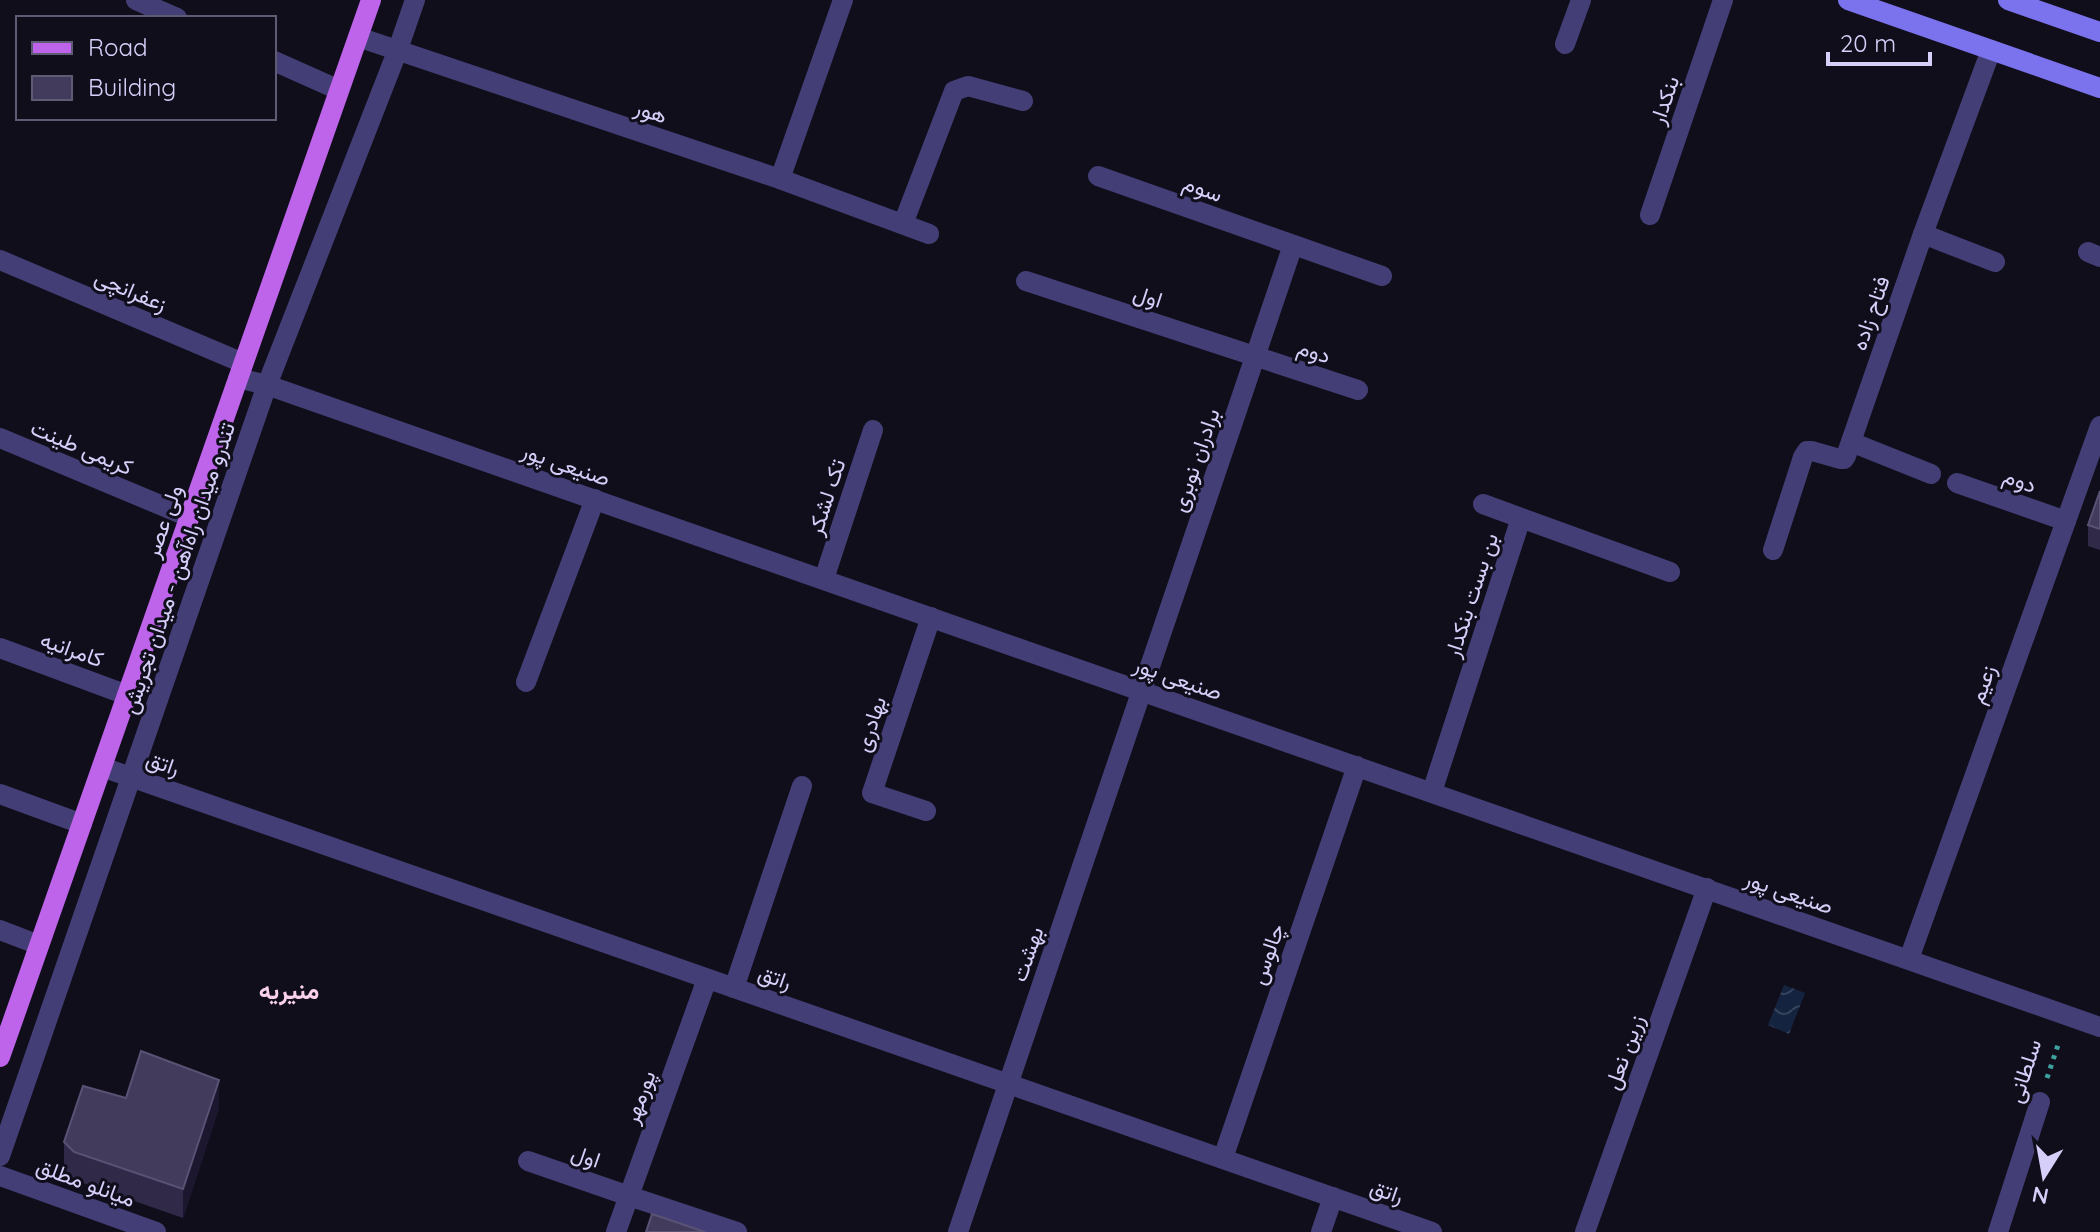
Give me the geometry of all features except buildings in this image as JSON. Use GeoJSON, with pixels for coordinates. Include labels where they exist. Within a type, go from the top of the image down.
{"type":"FeatureCollection","features":[{"type":"Feature","properties":{"kind":"main road","name":"ولی عصر"},"geometry":{"type":"LineString","coordinates":[[0,1057],[371,0]]}},
{"type":"Feature","properties":{"kind":"main road"},"geometry":{"type":"LineString","coordinates":[[1848,0],[2100,88]]}},
{"type":"Feature","properties":{"kind":"main road"},"geometry":{"type":"LineString","coordinates":[[2008,0],[2100,32]]}},
{"type":"Feature","properties":{"kind":"street"},"geometry":{"type":"LineString","coordinates":[[136,0],[172,16]]}},
{"type":"Feature","properties":{"kind":"street","name":"تندرو میدان راه‌آهن - میدان تجریش"},"geometry":{"type":"LineString","coordinates":[[0,1156],[267,385],[415,0]]}},
{"type":"Feature","properties":{"kind":"street"},"geometry":{"type":"LineString","coordinates":[[780,179],[843,0]]}},
{"type":"Feature","properties":{"kind":"street"},"geometry":{"type":"LineString","coordinates":[[1565,44],[1581,0]]}},
{"type":"Feature","properties":{"kind":"street","name":"بنکدار"},"geometry":{"type":"LineString","coordinates":[[1650,215],[1723,0]]}},
{"type":"Feature","properties":{"kind":"street","name":"هور"},"geometry":{"type":"LineString","coordinates":[[358,37],[780,179],[929,234]]}},
{"type":"Feature","properties":{"kind":"street","name":"فتاح زاده"},"geometry":{"type":"LineString","coordinates":[[1851,442],[1991,50]]}},
{"type":"Feature","properties":{"kind":"street"},"geometry":{"type":"LineString","coordinates":[[276,62],[339,90]]}},
{"type":"Feature","properties":{"kind":"street"},"geometry":{"type":"LineString","coordinates":[[903,224],[954,91],[968,86],[1023,101]]}},
{"type":"Feature","properties":{"kind":"street","name":"سوم"},"geometry":{"type":"LineString","coordinates":[[1098,176],[1382,276]]}},
{"type":"Feature","properties":{"kind":"street"},"geometry":{"type":"LineString","coordinates":[[1923,234],[1995,262]]}},
{"type":"Feature","properties":{"kind":"street","name":"برادران نوبری"},"geometry":{"type":"LineString","coordinates":[[1142,690],[1293,245]]}},
{"type":"Feature","properties":{"kind":"street","name":"زعفرانچی"},"geometry":{"type":"LineString","coordinates":[[0,260],[241,370]]}},
{"type":"Feature","properties":{"kind":"street","name":"اول"},"geometry":{"type":"LineString","coordinates":[[1026,281],[1255,356]]}},
{"type":"Feature","properties":{"kind":"street","name":"دوم"},"geometry":{"type":"LineString","coordinates":[[1255,356],[1358,390]]}},
{"type":"Feature","properties":{"kind":"street","name":"صنیعی پور"},"geometry":{"type":"LineString","coordinates":[[241,370],[267,385],[2100,1027]]}},
{"type":"Feature","properties":{"kind":"street","name":"زعیم"},"geometry":{"type":"LineString","coordinates":[[1909,959],[2100,426]]}},
{"type":"Feature","properties":{"kind":"street","name":"تک لشکر"},"geometry":{"type":"LineString","coordinates":[[824,579],[873,430]]}},
{"type":"Feature","properties":{"kind":"street","name":"کریمی طینت"},"geometry":{"type":"LineString","coordinates":[[0,438],[189,517]]}},
{"type":"Feature","properties":{"kind":"street"},"geometry":{"type":"LineString","coordinates":[[1773,550],[1807,451],[1844,459],[1851,442],[1931,474]]}},
{"type":"Feature","properties":{"kind":"street","name":"دوم"},"geometry":{"type":"LineString","coordinates":[[1957,483],[2066,521]]}},
{"type":"Feature","properties":{"kind":"street"},"geometry":{"type":"LineString","coordinates":[[526,682],[595,499]]}},
{"type":"Feature","properties":{"kind":"street"},"geometry":{"type":"LineString","coordinates":[[1483,504],[1521,518]]}},
{"type":"Feature","properties":{"kind":"street","name":"بن بست بنکدار"},"geometry":{"type":"LineString","coordinates":[[1432,792],[1521,518],[1670,572]]}},
{"type":"Feature","properties":{"kind":"street","name":"بهادری"},"geometry":{"type":"LineString","coordinates":[[926,811],[872,793],[931,617]]}},
{"type":"Feature","properties":{"kind":"street","name":"کامرانیه"},"geometry":{"type":"LineString","coordinates":[[0,648],[127,695]]}},
{"type":"Feature","properties":{"kind":"street","name":"بهشت"},"geometry":{"type":"LineString","coordinates":[[958,1232],[1142,690]]}},
{"type":"Feature","properties":{"kind":"street","name":"چالوس"},"geometry":{"type":"LineString","coordinates":[[1223,1158],[1357,766]]}},
{"type":"Feature","properties":{"kind":"street","name":"راتق"},"geometry":{"type":"LineString","coordinates":[[102,767],[1432,1232]]}},
{"type":"Feature","properties":{"kind":"street"},"geometry":{"type":"LineString","coordinates":[[734,988],[802,786]]}},
{"type":"Feature","properties":{"kind":"street"},"geometry":{"type":"LineString","coordinates":[[0,794],[82,824]]}},
{"type":"Feature","properties":{"kind":"street","name":"زرین نعل"},"geometry":{"type":"LineString","coordinates":[[1585,1232],[1707,888]]}},
{"type":"Feature","properties":{"kind":"street"},"geometry":{"type":"LineString","coordinates":[[0,930],[39,945]]}},
{"type":"Feature","properties":{"kind":"street","name":"پورمهر"},"geometry":{"type":"LineString","coordinates":[[616,1232],[707,979]]}},
{"type":"Feature","properties":{"kind":"street","name":"سلطانی"},"geometry":{"type":"LineString","coordinates":[[1998,1232],[2040,1102]]}},
{"type":"Feature","properties":{"kind":"street","name":"اول"},"geometry":{"type":"LineString","coordinates":[[528,1161],[629,1196]]}},
{"type":"Feature","properties":{"kind":"street","name":"میانلو مطلق"},"geometry":{"type":"LineString","coordinates":[[0,1176],[156,1232]]}},
{"type":"Feature","properties":{"kind":"street"},"geometry":{"type":"LineString","coordinates":[[629,1196],[737,1232]]}},
{"type":"Feature","properties":{"kind":"street"},"geometry":{"type":"LineString","coordinates":[[1321,1232],[1333,1197]]}},
{"type":"Feature","properties":{"kind":"path","name":"سلطانی"},"geometry":{"type":"LineString","coordinates":[[2040,1102],[2068,1016]]}},
{"type":"Feature","properties":{"kind":"water"},"geometry":{"type":"Polygon","coordinates":[[[1784,985],[1805,993],[1789,1034],[1768,1025],[1784,985]]]}},
{"type":"Feature","properties":{"kind":"district","name":"منیریه"},"geometry":{"type":"Point","coordinates":[289,991]}}]}
